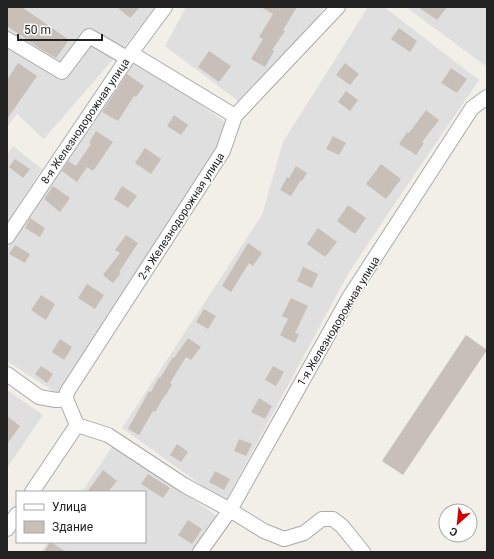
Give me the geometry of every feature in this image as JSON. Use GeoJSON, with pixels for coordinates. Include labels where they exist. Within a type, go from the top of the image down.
{"type":"FeatureCollection","features":[{"type":"Feature","properties":{"kind":"street","name":"8-я Железнодорожная улица"},"geometry":{"type":"LineString","coordinates":[[7,237],[129,56],[165,7]]}},
{"type":"Feature","properties":{"kind":"street","name":"2-я Железнодорожная улица"},"geometry":{"type":"LineString","coordinates":[[66,399],[67,392],[224,151],[235,116],[338,7]]}},
{"type":"Feature","properties":{"kind":"street"},"geometry":{"type":"LineString","coordinates":[[8,41],[62,72],[90,36],[129,56],[235,116]]}},
{"type":"Feature","properties":{"kind":"street","name":"1-я Железнодорожная улица"},"geometry":{"type":"LineString","coordinates":[[200,552],[230,510],[350,296],[472,108],[487,97]]}},
{"type":"Feature","properties":{"kind":"street"},"geometry":{"type":"LineString","coordinates":[[7,374],[39,397],[56,400],[66,399],[77,425],[108,435],[184,485],[230,510],[264,531],[284,539],[304,533],[322,519],[333,519],[342,526],[363,552]]}},
{"type":"Feature","properties":{"kind":"street"},"geometry":{"type":"LineString","coordinates":[[33,491],[77,425]]}},
{"type":"Feature","properties":{"kind":"street"},"geometry":{"type":"LineString","coordinates":[[7,528],[16,515]]}},
{"type":"Feature","properties":{"kind":"shaded area"},"geometry":{"type":"Polygon","coordinates":[[[7,7],[155,7],[134,35],[44,139],[17,114],[7,127],[7,7]]]}},
{"type":"Feature","properties":{"kind":"shaded area"},"geometry":{"type":"Polygon","coordinates":[[[186,7],[324,7],[284,75],[261,79],[241,103],[165,46],[186,7]]]}},
{"type":"Feature","properties":{"kind":"shaded area"},"geometry":{"type":"Polygon","coordinates":[[[368,7],[384,7],[479,80],[348,274],[225,502],[122,428],[262,215],[283,142],[368,7]]]}},
{"type":"Feature","properties":{"kind":"shaded area"},"geometry":{"type":"Polygon","coordinates":[[[406,7],[487,7],[487,67],[406,7]]]}},
{"type":"Feature","properties":{"kind":"shaded area"},"geometry":{"type":"Polygon","coordinates":[[[137,58],[236,130],[59,395],[7,361],[7,249],[137,58]]]}},
{"type":"Feature","properties":{"kind":"shaded area"},"geometry":{"type":"Polygon","coordinates":[[[13,146],[42,169],[7,223],[7,154],[13,146]]]}},
{"type":"Feature","properties":{"kind":"shaded area"},"geometry":{"type":"Polygon","coordinates":[[[7,390],[43,415],[7,468],[7,390]]]}},
{"type":"Feature","properties":{"kind":"shaded area"},"geometry":{"type":"Polygon","coordinates":[[[114,444],[224,521],[201,552],[41,552],[47,543],[146,543],[146,491],[83,491],[114,444]]]}},
{"type":"Feature","properties":{"kind":"building"},"geometry":{"type":"Polygon","coordinates":[[[7,7],[22,7],[69,40],[56,58],[7,26],[7,7]]]}},
{"type":"Feature","properties":{"kind":"building"},"geometry":{"type":"Polygon","coordinates":[[[117,7],[140,7],[130,18],[117,7]]]}},
{"type":"Feature","properties":{"kind":"building"},"geometry":{"type":"Polygon","coordinates":[[[261,7],[297,7],[283,30],[285,31],[272,50],[274,51],[265,67],[251,59],[263,39],[259,37],[273,14],[261,7]]]}},
{"type":"Feature","properties":{"kind":"building"},"geometry":{"type":"Polygon","coordinates":[[[418,7],[447,7],[437,20],[418,7]]]}},
{"type":"Feature","properties":{"kind":"building"},"geometry":{"type":"Polygon","coordinates":[[[399,28],[417,41],[410,52],[391,39],[399,28]]]}},
{"type":"Feature","properties":{"kind":"building"},"geometry":{"type":"Polygon","coordinates":[[[209,51],[231,66],[219,82],[198,67],[209,51]]]}},
{"type":"Feature","properties":{"kind":"building"},"geometry":{"type":"Polygon","coordinates":[[[18,63],[37,76],[7,119],[7,80],[18,63]]]}},
{"type":"Feature","properties":{"kind":"building"},"geometry":{"type":"Polygon","coordinates":[[[345,63],[359,74],[350,85],[336,75],[345,63]]]}},
{"type":"Feature","properties":{"kind":"building"},"geometry":{"type":"Polygon","coordinates":[[[451,68],[467,79],[457,93],[441,83],[451,68]]]}},
{"type":"Feature","properties":{"kind":"building"},"geometry":{"type":"Polygon","coordinates":[[[127,74],[144,86],[136,97],[134,96],[118,121],[102,112],[127,74]]]}},
{"type":"Feature","properties":{"kind":"building"},"geometry":{"type":"Polygon","coordinates":[[[346,91],[358,100],[350,111],[338,102],[346,91]]]}},
{"type":"Feature","properties":{"kind":"building"},"geometry":{"type":"Polygon","coordinates":[[[426,110],[439,120],[422,142],[424,143],[416,155],[399,144],[426,110]]]}},
{"type":"Feature","properties":{"kind":"building"},"geometry":{"type":"Polygon","coordinates":[[[174,115],[188,125],[181,135],[167,126],[174,115]]]}},
{"type":"Feature","properties":{"kind":"building"},"geometry":{"type":"Polygon","coordinates":[[[96,131],[113,142],[93,171],[87,167],[77,182],[62,171],[68,161],[76,166],[91,144],[89,143],[96,131]]]}},
{"type":"Feature","properties":{"kind":"building"},"geometry":{"type":"Polygon","coordinates":[[[333,136],[346,143],[339,155],[326,149],[333,136]]]}},
{"type":"Feature","properties":{"kind":"building"},"geometry":{"type":"Polygon","coordinates":[[[145,148],[161,159],[151,174],[135,163],[145,148]]]}},
{"type":"Feature","properties":{"kind":"building"},"geometry":{"type":"Polygon","coordinates":[[[15,159],[30,169],[23,178],[9,167],[15,159]]]}},
{"type":"Feature","properties":{"kind":"building"},"geometry":{"type":"Polygon","coordinates":[[[381,164],[401,179],[386,199],[366,184],[381,164]]]}},
{"type":"Feature","properties":{"kind":"building"},"geometry":{"type":"Polygon","coordinates":[[[296,166],[307,173],[291,196],[280,190],[287,177],[289,178],[296,166]]]}},
{"type":"Feature","properties":{"kind":"building"},"geometry":{"type":"Polygon","coordinates":[[[53,186],[70,198],[60,212],[44,199],[53,186]]]}},
{"type":"Feature","properties":{"kind":"building"},"geometry":{"type":"Polygon","coordinates":[[[122,186],[137,196],[128,208],[114,199],[122,186]]]}},
{"type":"Feature","properties":{"kind":"building"},"geometry":{"type":"Polygon","coordinates":[[[348,205],[366,218],[355,234],[337,221],[348,205]]]}},
{"type":"Feature","properties":{"kind":"building"},"geometry":{"type":"Polygon","coordinates":[[[30,218],[45,228],[40,237],[25,228],[30,218]]]}},
{"type":"Feature","properties":{"kind":"building"},"geometry":{"type":"Polygon","coordinates":[[[318,228],[337,242],[325,257],[307,244],[318,228]]]}},
{"type":"Feature","properties":{"kind":"building"},"geometry":{"type":"Polygon","coordinates":[[[126,235],[138,243],[119,272],[121,273],[113,283],[103,275],[120,253],[115,250],[126,235]]]}},
{"type":"Feature","properties":{"kind":"building"},"geometry":{"type":"Polygon","coordinates":[[[248,243],[262,253],[253,266],[249,263],[231,292],[222,286],[248,243]]]}},
{"type":"Feature","properties":{"kind":"building"},"geometry":{"type":"Polygon","coordinates":[[[15,245],[30,254],[25,263],[9,254],[15,245]]]}},
{"type":"Feature","properties":{"kind":"building"},"geometry":{"type":"Polygon","coordinates":[[[303,267],[318,274],[312,288],[297,281],[303,267]]]}},
{"type":"Feature","properties":{"kind":"building"},"geometry":{"type":"Polygon","coordinates":[[[87,284],[104,295],[95,309],[78,298],[87,284]]]}},
{"type":"Feature","properties":{"kind":"building"},"geometry":{"type":"Polygon","coordinates":[[[41,295],[55,304],[46,320],[31,310],[41,295]]]}},
{"type":"Feature","properties":{"kind":"building"},"geometry":{"type":"Polygon","coordinates":[[[291,298],[308,306],[295,333],[299,334],[295,343],[280,335],[288,319],[282,316],[291,298]]]}},
{"type":"Feature","properties":{"kind":"building"},"geometry":{"type":"Polygon","coordinates":[[[204,309],[216,316],[208,329],[196,322],[204,309]]]}},
{"type":"Feature","properties":{"kind":"building"},"geometry":{"type":"Polygon","coordinates":[[[466,335],[487,350],[403,475],[382,461],[466,335]]]}},
{"type":"Feature","properties":{"kind":"building"},"geometry":{"type":"Polygon","coordinates":[[[188,338],[201,347],[191,360],[186,357],[170,383],[172,384],[166,395],[155,412],[153,411],[139,435],[128,429],[149,391],[151,392],[159,377],[160,378],[173,357],[174,358],[188,338]]]}},
{"type":"Feature","properties":{"kind":"building"},"geometry":{"type":"Polygon","coordinates":[[[60,339],[72,347],[64,360],[52,352],[60,339]]]}},
{"type":"Feature","properties":{"kind":"building"},"geometry":{"type":"Polygon","coordinates":[[[41,366],[53,374],[47,383],[35,374],[41,366]]]}},
{"type":"Feature","properties":{"kind":"building"},"geometry":{"type":"Polygon","coordinates":[[[273,366],[284,372],[276,386],[265,380],[273,366]]]}},
{"type":"Feature","properties":{"kind":"building"},"geometry":{"type":"Polygon","coordinates":[[[259,398],[272,406],[265,419],[251,412],[259,398]]]}},
{"type":"Feature","properties":{"kind":"building"},"geometry":{"type":"Polygon","coordinates":[[[7,416],[20,426],[7,444],[7,416]]]}},
{"type":"Feature","properties":{"kind":"building"},"geometry":{"type":"Polygon","coordinates":[[[239,439],[252,444],[246,456],[234,451],[239,439]]]}},
{"type":"Feature","properties":{"kind":"building"},"geometry":{"type":"Polygon","coordinates":[[[177,444],[188,452],[181,462],[170,455],[177,444]]]}},
{"type":"Feature","properties":{"kind":"building"},"geometry":{"type":"Polygon","coordinates":[[[103,470],[117,481],[109,491],[88,491],[103,470]]]}},
{"type":"Feature","properties":{"kind":"building"},"geometry":{"type":"Polygon","coordinates":[[[215,471],[230,479],[224,490],[209,482],[215,471]]]}},
{"type":"Feature","properties":{"kind":"building"},"geometry":{"type":"Polygon","coordinates":[[[148,474],[170,488],[163,498],[141,484],[148,474]]]}},
{"type":"Feature","properties":{"kind":"building"},"geometry":{"type":"Polygon","coordinates":[[[188,520],[202,529],[192,544],[178,535],[188,520]]]}},
{"type":"Feature","properties":{"kind":"building"},"geometry":{"type":"Polygon","coordinates":[[[49,543],[52,543],[66,552],[44,552],[49,543]]]}}]}
